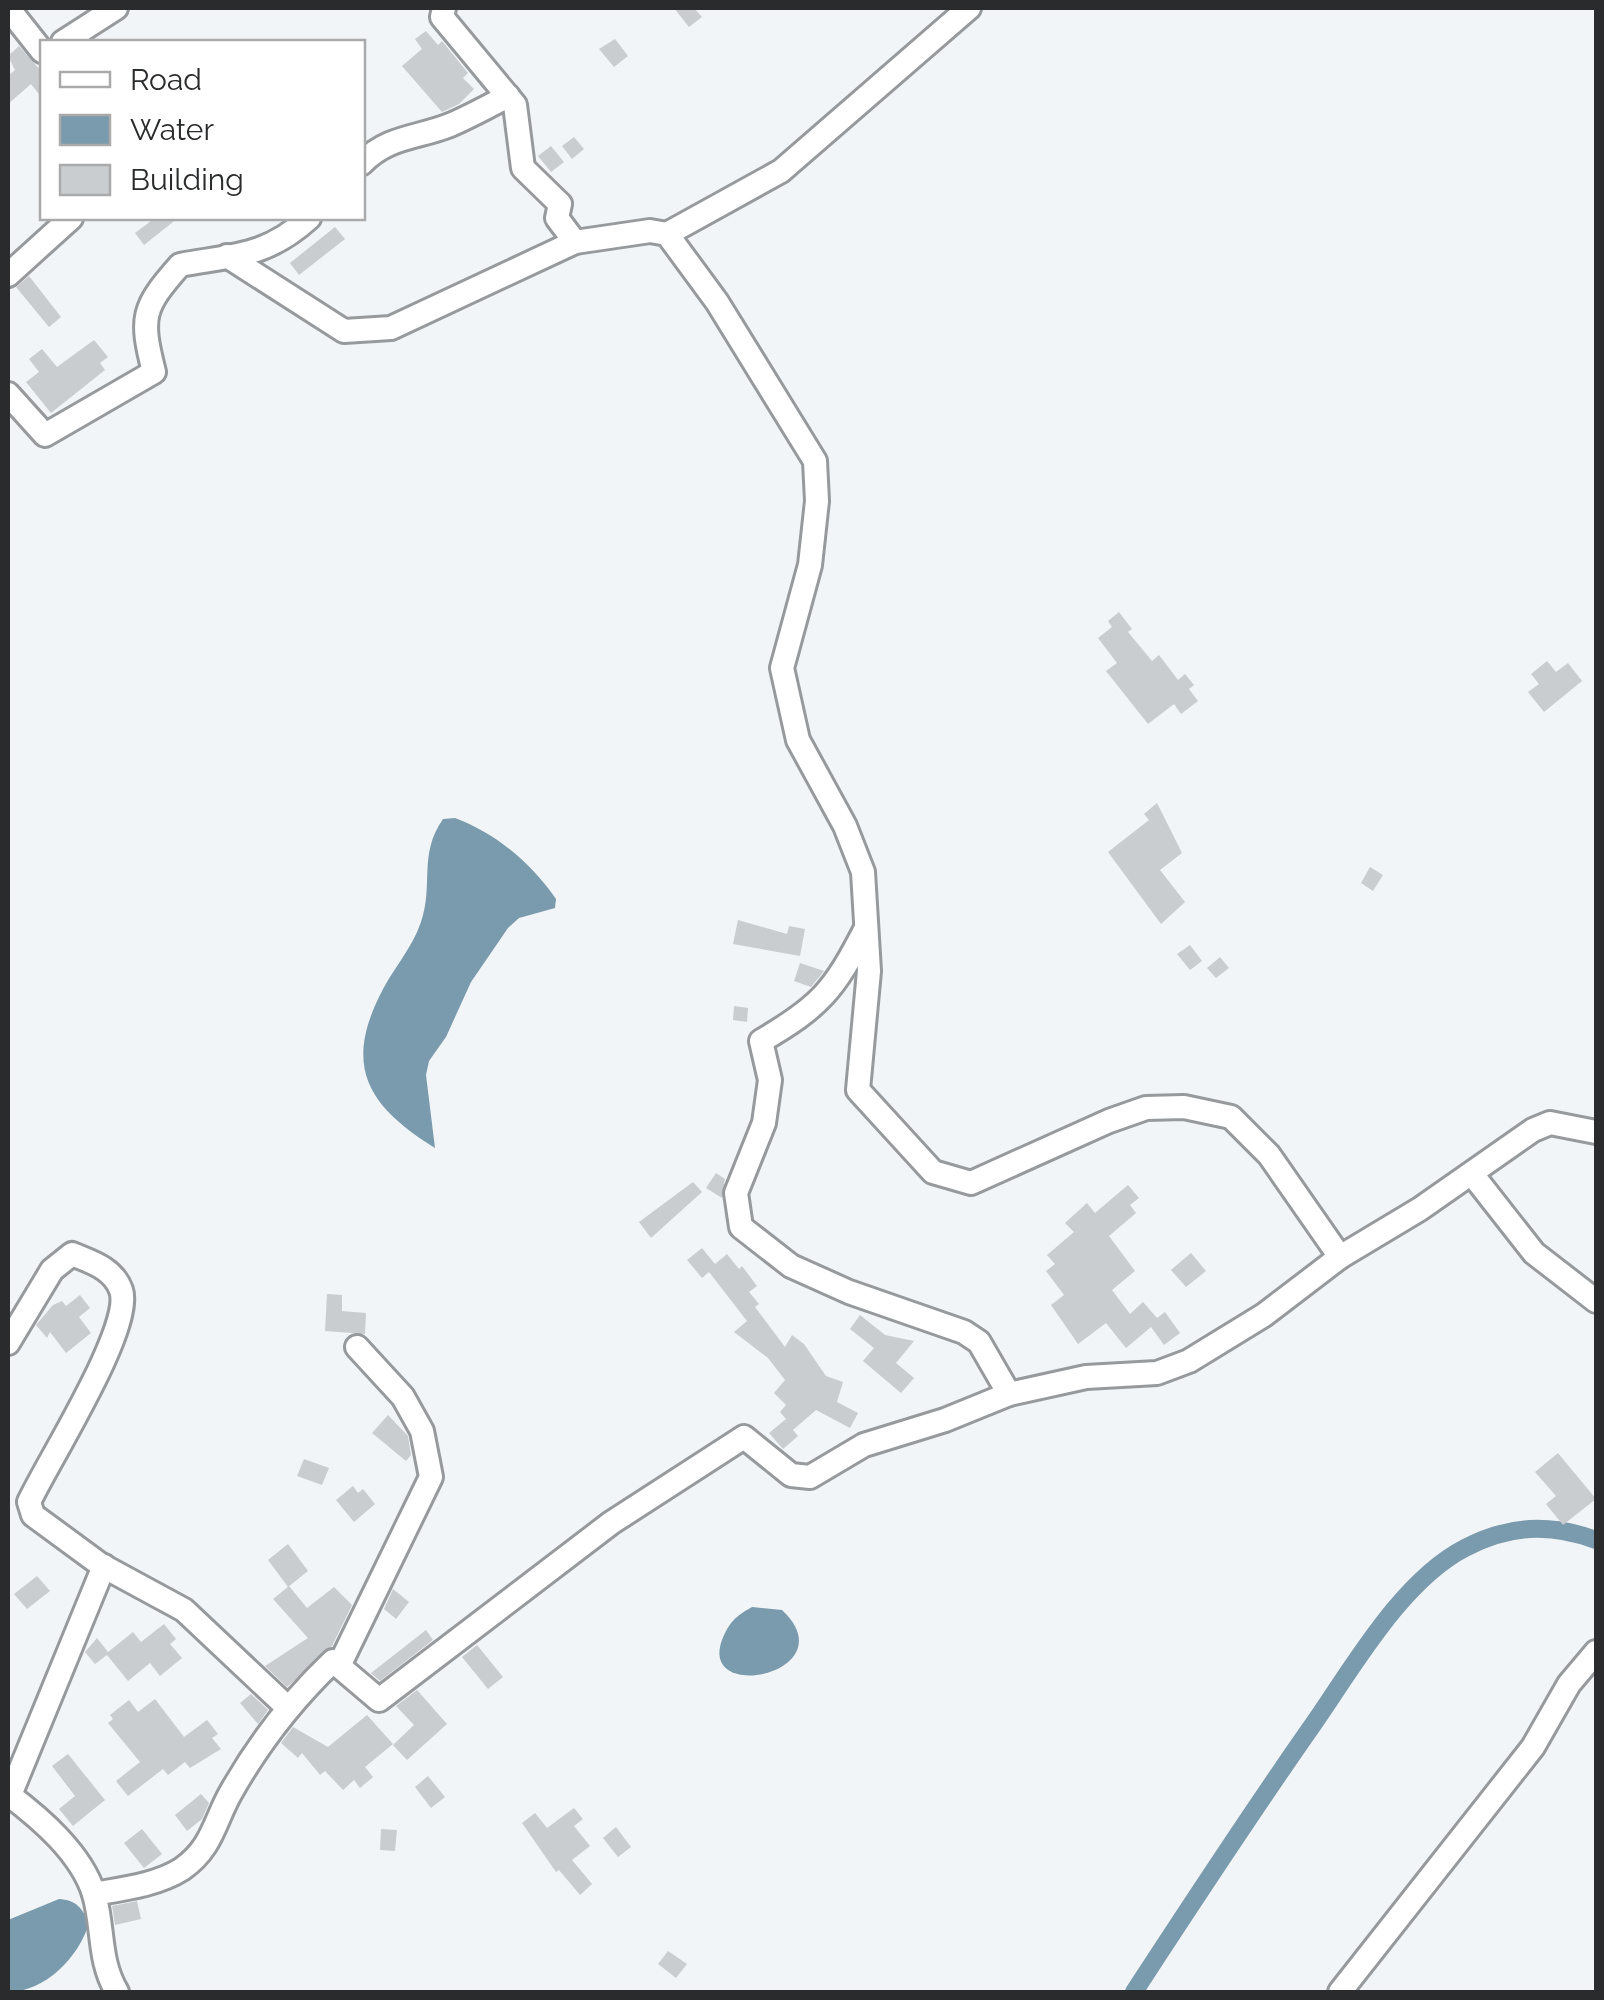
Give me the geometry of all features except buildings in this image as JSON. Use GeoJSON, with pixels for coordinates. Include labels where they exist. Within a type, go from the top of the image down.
{"type":"FeatureCollection","features":[{"type":"Feature","properties":{"kind":"street"},"geometry":{"type":"LineString","coordinates":[[8,8],[40,49]]}},
{"type":"Feature","properties":{"kind":"street"},"geometry":{"type":"LineString","coordinates":[[66,40],[116,8]]}},
{"type":"Feature","properties":{"kind":"street"},"geometry":{"type":"LineString","coordinates":[[444,8],[442,18],[515,104],[523,168],[560,204],[557,218],[575,242]]}},
{"type":"Feature","properties":{"kind":"street"},"geometry":{"type":"LineString","coordinates":[[227,256],[344,331],[391,328],[575,242],[650,231],[667,234],[780,171],[970,8]]}},
{"type":"Feature","properties":{"kind":"street"},"geometry":{"type":"LineString","coordinates":[[365,159],[377,148],[417,131],[445,127],[508,96]]}},
{"type":"Feature","properties":{"kind":"street"},"geometry":{"type":"LineString","coordinates":[[8,275],[70,220]]}},
{"type":"Feature","properties":{"kind":"street"},"geometry":{"type":"LineString","coordinates":[[8,394],[44,435],[154,372],[142,328],[150,299],[180,266],[246,256],[272,247],[306,220]]}},
{"type":"Feature","properties":{"kind":"street"},"geometry":{"type":"LineString","coordinates":[[667,234],[718,302],[815,461],[817,501],[810,566],[782,668],[784,694],[798,740],[844,826],[863,872],[869,972],[858,1090],[933,1172],[970,1183],[1146,1108],[1184,1107],[1231,1117],[1269,1154],[1340,1257]]}},
{"type":"Feature","properties":{"kind":"street"},"geometry":{"type":"LineString","coordinates":[[866,928],[842,978],[826,996],[762,1041],[770,1080],[764,1123],[736,1193],[741,1227],[791,1266],[849,1292],[964,1332],[979,1342],[1009,1394]]}},
{"type":"Feature","properties":{"kind":"street"},"geometry":{"type":"LineString","coordinates":[[94,1894],[134,1887],[180,1870],[212,1842],[229,1796],[286,1707],[333,1661],[379,1700],[611,1523],[744,1437],[791,1475],[810,1476],[864,1445],[1009,1394],[1086,1377],[1156,1373],[1190,1361],[1264,1314],[1340,1257],[1550,1123],[1596,1132]]}},
{"type":"Feature","properties":{"kind":"street"},"geometry":{"type":"LineString","coordinates":[[1472,1174],[1534,1253],[1596,1301]]}},
{"type":"Feature","properties":{"kind":"street"},"geometry":{"type":"LineString","coordinates":[[8,1344],[27,1304],[52,1270],[72,1254],[106,1269],[121,1290],[122,1317],[100,1368],[29,1502],[34,1514],[104,1566],[184,1610],[286,1707]]}},
{"type":"Feature","properties":{"kind":"street"},"geometry":{"type":"LineString","coordinates":[[339,1666],[430,1477],[422,1431],[413,1414],[357,1347]]}},
{"type":"Feature","properties":{"kind":"street"},"geometry":{"type":"LineString","coordinates":[[104,1566],[9,1795],[76,1857],[94,1894],[104,1970],[117,1992]]}},
{"type":"Feature","properties":{"kind":"street"},"geometry":{"type":"LineString","coordinates":[[1340,1992],[1533,1747],[1570,1684],[1596,1652]]}},
{"type":"Feature","properties":{"kind":"water"},"geometry":{"type":"Polygon","coordinates":[[[455,818],[512,851],[556,899],[555,908],[519,918],[508,928],[471,982],[446,1037],[429,1061],[426,1075],[435,1148],[380,1102],[364,1067],[364,1046],[379,997],[421,922],[428,857],[435,832],[443,819],[455,818]]]}},
{"type":"Feature","properties":{"kind":"water"},"geometry":{"type":"Polygon","coordinates":[[[752,1607],[782,1610],[797,1632],[797,1650],[786,1664],[768,1673],[748,1675],[731,1671],[720,1660],[727,1629],[752,1607]]]}},
{"type":"Feature","properties":{"kind":"water"},"geometry":{"type":"Polygon","coordinates":[[[59,1899],[74,1903],[84,1913],[89,1923],[84,1936],[69,1960],[47,1979],[8,1992],[8,1920],[59,1899]]]}},
{"type":"Feature","properties":{"kind":"waterway"},"geometry":{"type":"LineString","coordinates":[[1134,1992],[1361,1653],[1420,1582],[1465,1548],[1514,1531],[1546,1529],[1596,1540]]}}]}
